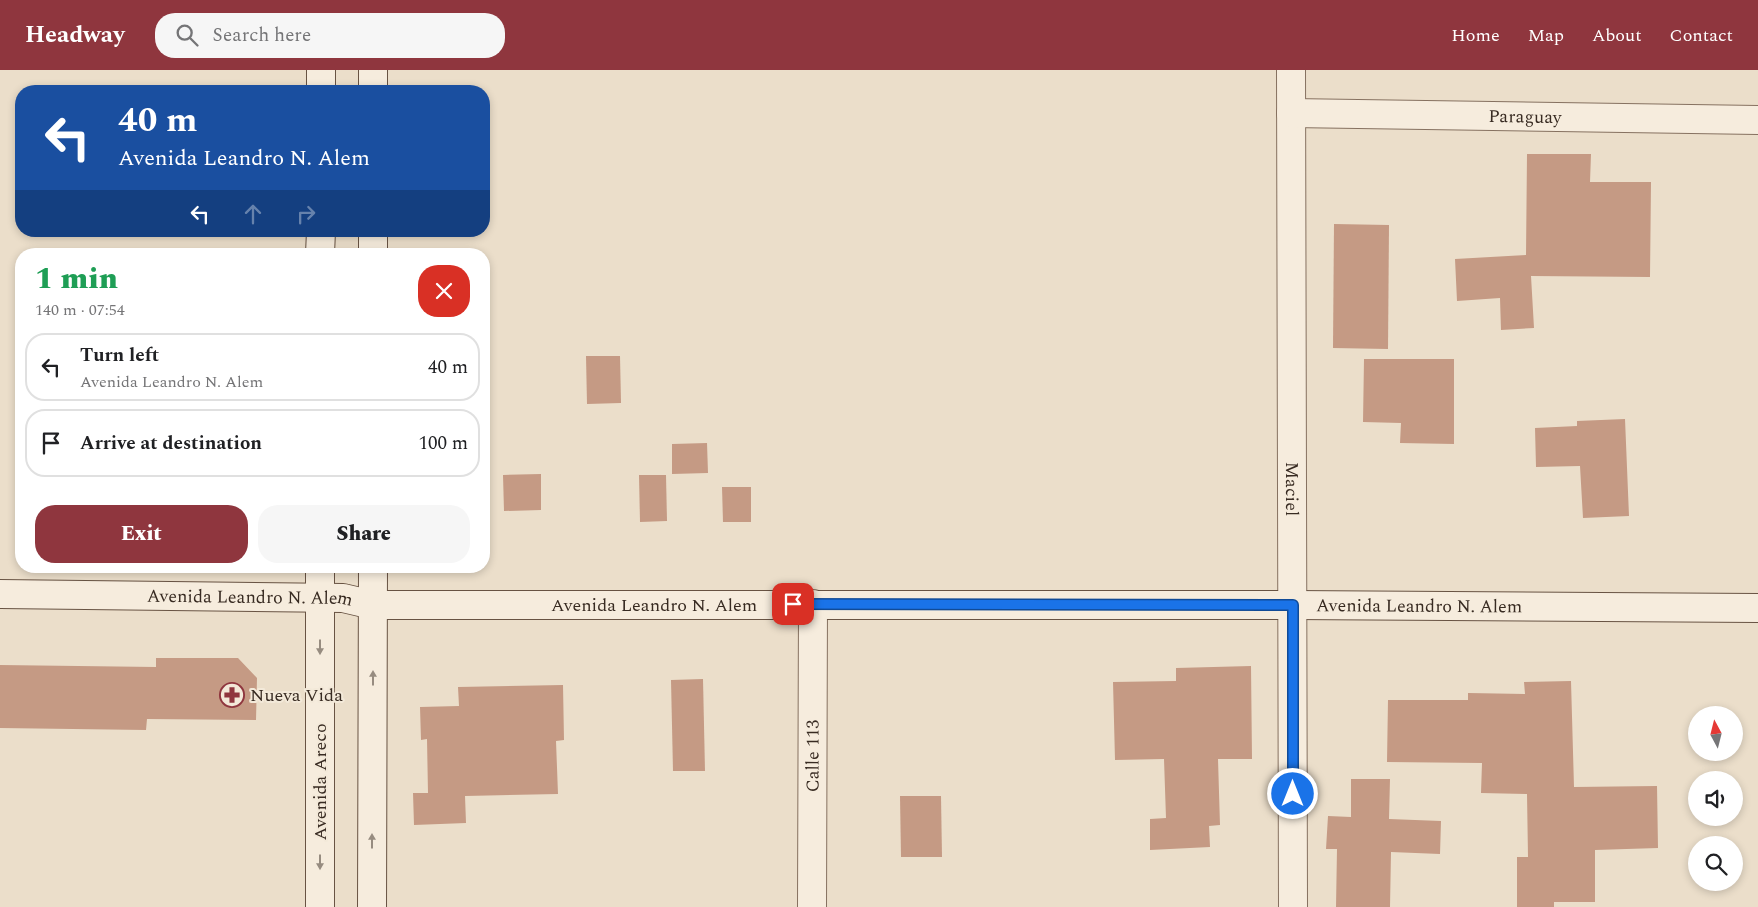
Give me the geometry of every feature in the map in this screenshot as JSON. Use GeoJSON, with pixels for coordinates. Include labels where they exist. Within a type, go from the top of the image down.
{"type":"FeatureCollection","features":[{"type":"Feature","properties":{"kind":"main road"},"geometry":{"type":"LineString","coordinates":[[321,70],[321,85]]}},
{"type":"Feature","properties":{"kind":"main road"},"geometry":{"type":"LineString","coordinates":[[373,70],[373,85]]}},
{"type":"Feature","properties":{"kind":"main road","name":"Maciel"},"geometry":{"type":"LineString","coordinates":[[1291,70],[1293,907]]}},
{"type":"Feature","properties":{"kind":"main road","name":"Paraguay"},"geometry":{"type":"LineString","coordinates":[[1291,113],[1758,120]]}},
{"type":"Feature","properties":{"kind":"main road","name":"Avenida Areco"},"geometry":{"type":"LineString","coordinates":[[320,573],[320,907]]}},
{"type":"Feature","properties":{"kind":"main road"},"geometry":{"type":"LineString","coordinates":[[372,907],[373,573]]}},
{"type":"Feature","properties":{"kind":"main road","name":"Avenida Leandro N. Alem"},"geometry":{"type":"LineString","coordinates":[[0,594],[343,598],[373,605],[1293,605],[1758,608]]}},
{"type":"Feature","properties":{"kind":"main road","name":"Calle 113"},"geometry":{"type":"LineString","coordinates":[[812,907],[813,604]]}},
{"type":"Feature","properties":{"kind":"building"},"geometry":{"type":"Polygon","coordinates":[[[1527,154],[1591,154],[1590,182],[1651,182],[1650,277],[1531,276],[1534,328],[1501,330],[1500,298],[1457,301],[1455,259],[1526,255],[1527,154]]]}},
{"type":"Feature","properties":{"kind":"building"},"geometry":{"type":"Polygon","coordinates":[[[1334,224],[1389,225],[1388,349],[1333,348],[1334,224]]]}},
{"type":"Feature","properties":{"kind":"building"},"geometry":{"type":"Polygon","coordinates":[[[586,356],[620,356],[621,403],[587,404],[586,356]]]}},
{"type":"Feature","properties":{"kind":"building"},"geometry":{"type":"Polygon","coordinates":[[[1364,359],[1454,359],[1454,444],[1400,443],[1401,423],[1363,422],[1364,359]]]}},
{"type":"Feature","properties":{"kind":"building"},"geometry":{"type":"Polygon","coordinates":[[[1625,419],[1629,516],[1583,518],[1580,466],[1536,467],[1535,428],[1577,426],[1577,421],[1625,419]]]}},
{"type":"Feature","properties":{"kind":"building"},"geometry":{"type":"Polygon","coordinates":[[[707,443],[708,473],[672,474],[672,444],[707,443]]]}},
{"type":"Feature","properties":{"kind":"building"},"geometry":{"type":"Polygon","coordinates":[[[541,474],[541,510],[504,511],[503,475],[541,474]]]}},
{"type":"Feature","properties":{"kind":"building"},"geometry":{"type":"Polygon","coordinates":[[[639,475],[666,475],[667,521],[640,522],[639,475]]]}},
{"type":"Feature","properties":{"kind":"building"},"geometry":{"type":"Polygon","coordinates":[[[722,487],[751,487],[751,522],[723,522],[722,487]]]}},
{"type":"Feature","properties":{"kind":"building"},"geometry":{"type":"Polygon","coordinates":[[[156,658],[238,658],[257,678],[256,720],[147,719],[146,730],[0,728],[0,665],[156,667],[156,658]]]}},
{"type":"Feature","properties":{"kind":"building"},"geometry":{"type":"Polygon","coordinates":[[[1251,666],[1252,759],[1218,759],[1220,825],[1209,826],[1210,847],[1150,850],[1150,819],[1166,818],[1164,759],[1115,760],[1113,682],[1176,681],[1176,668],[1251,666]]]}},
{"type":"Feature","properties":{"kind":"building"},"geometry":{"type":"Polygon","coordinates":[[[703,679],[705,771],[673,771],[671,680],[703,679]]]}},
{"type":"Feature","properties":{"kind":"building"},"geometry":{"type":"Polygon","coordinates":[[[1571,681],[1574,787],[1657,786],[1658,848],[1595,850],[1595,902],[1554,902],[1554,907],[1517,907],[1517,857],[1528,857],[1527,794],[1481,793],[1482,763],[1387,762],[1388,700],[1468,700],[1468,693],[1525,694],[1524,682],[1571,681]]]}},
{"type":"Feature","properties":{"kind":"building"},"geometry":{"type":"Polygon","coordinates":[[[563,685],[564,740],[556,741],[558,794],[465,796],[466,823],[414,825],[413,793],[428,793],[427,739],[421,740],[420,707],[459,706],[458,687],[563,685]]]}},
{"type":"Feature","properties":{"kind":"building"},"geometry":{"type":"Polygon","coordinates":[[[1351,779],[1390,779],[1389,819],[1441,821],[1440,854],[1391,852],[1390,907],[1336,907],[1337,849],[1326,849],[1328,816],[1351,817],[1351,779]]]}},
{"type":"Feature","properties":{"kind":"building"},"geometry":{"type":"Polygon","coordinates":[[[900,796],[941,796],[942,857],[901,857],[900,796]]]}},
{"type":"Feature","properties":{"kind":"place","name":"Nueva Vida"},"geometry":{"type":"Point","coordinates":[232,695]}},
{"type":"Feature","properties":{"kind":"route"},"geometry":{"type":"LineString","coordinates":[[793,604],[1293,605],[1293,794]]}}]}
